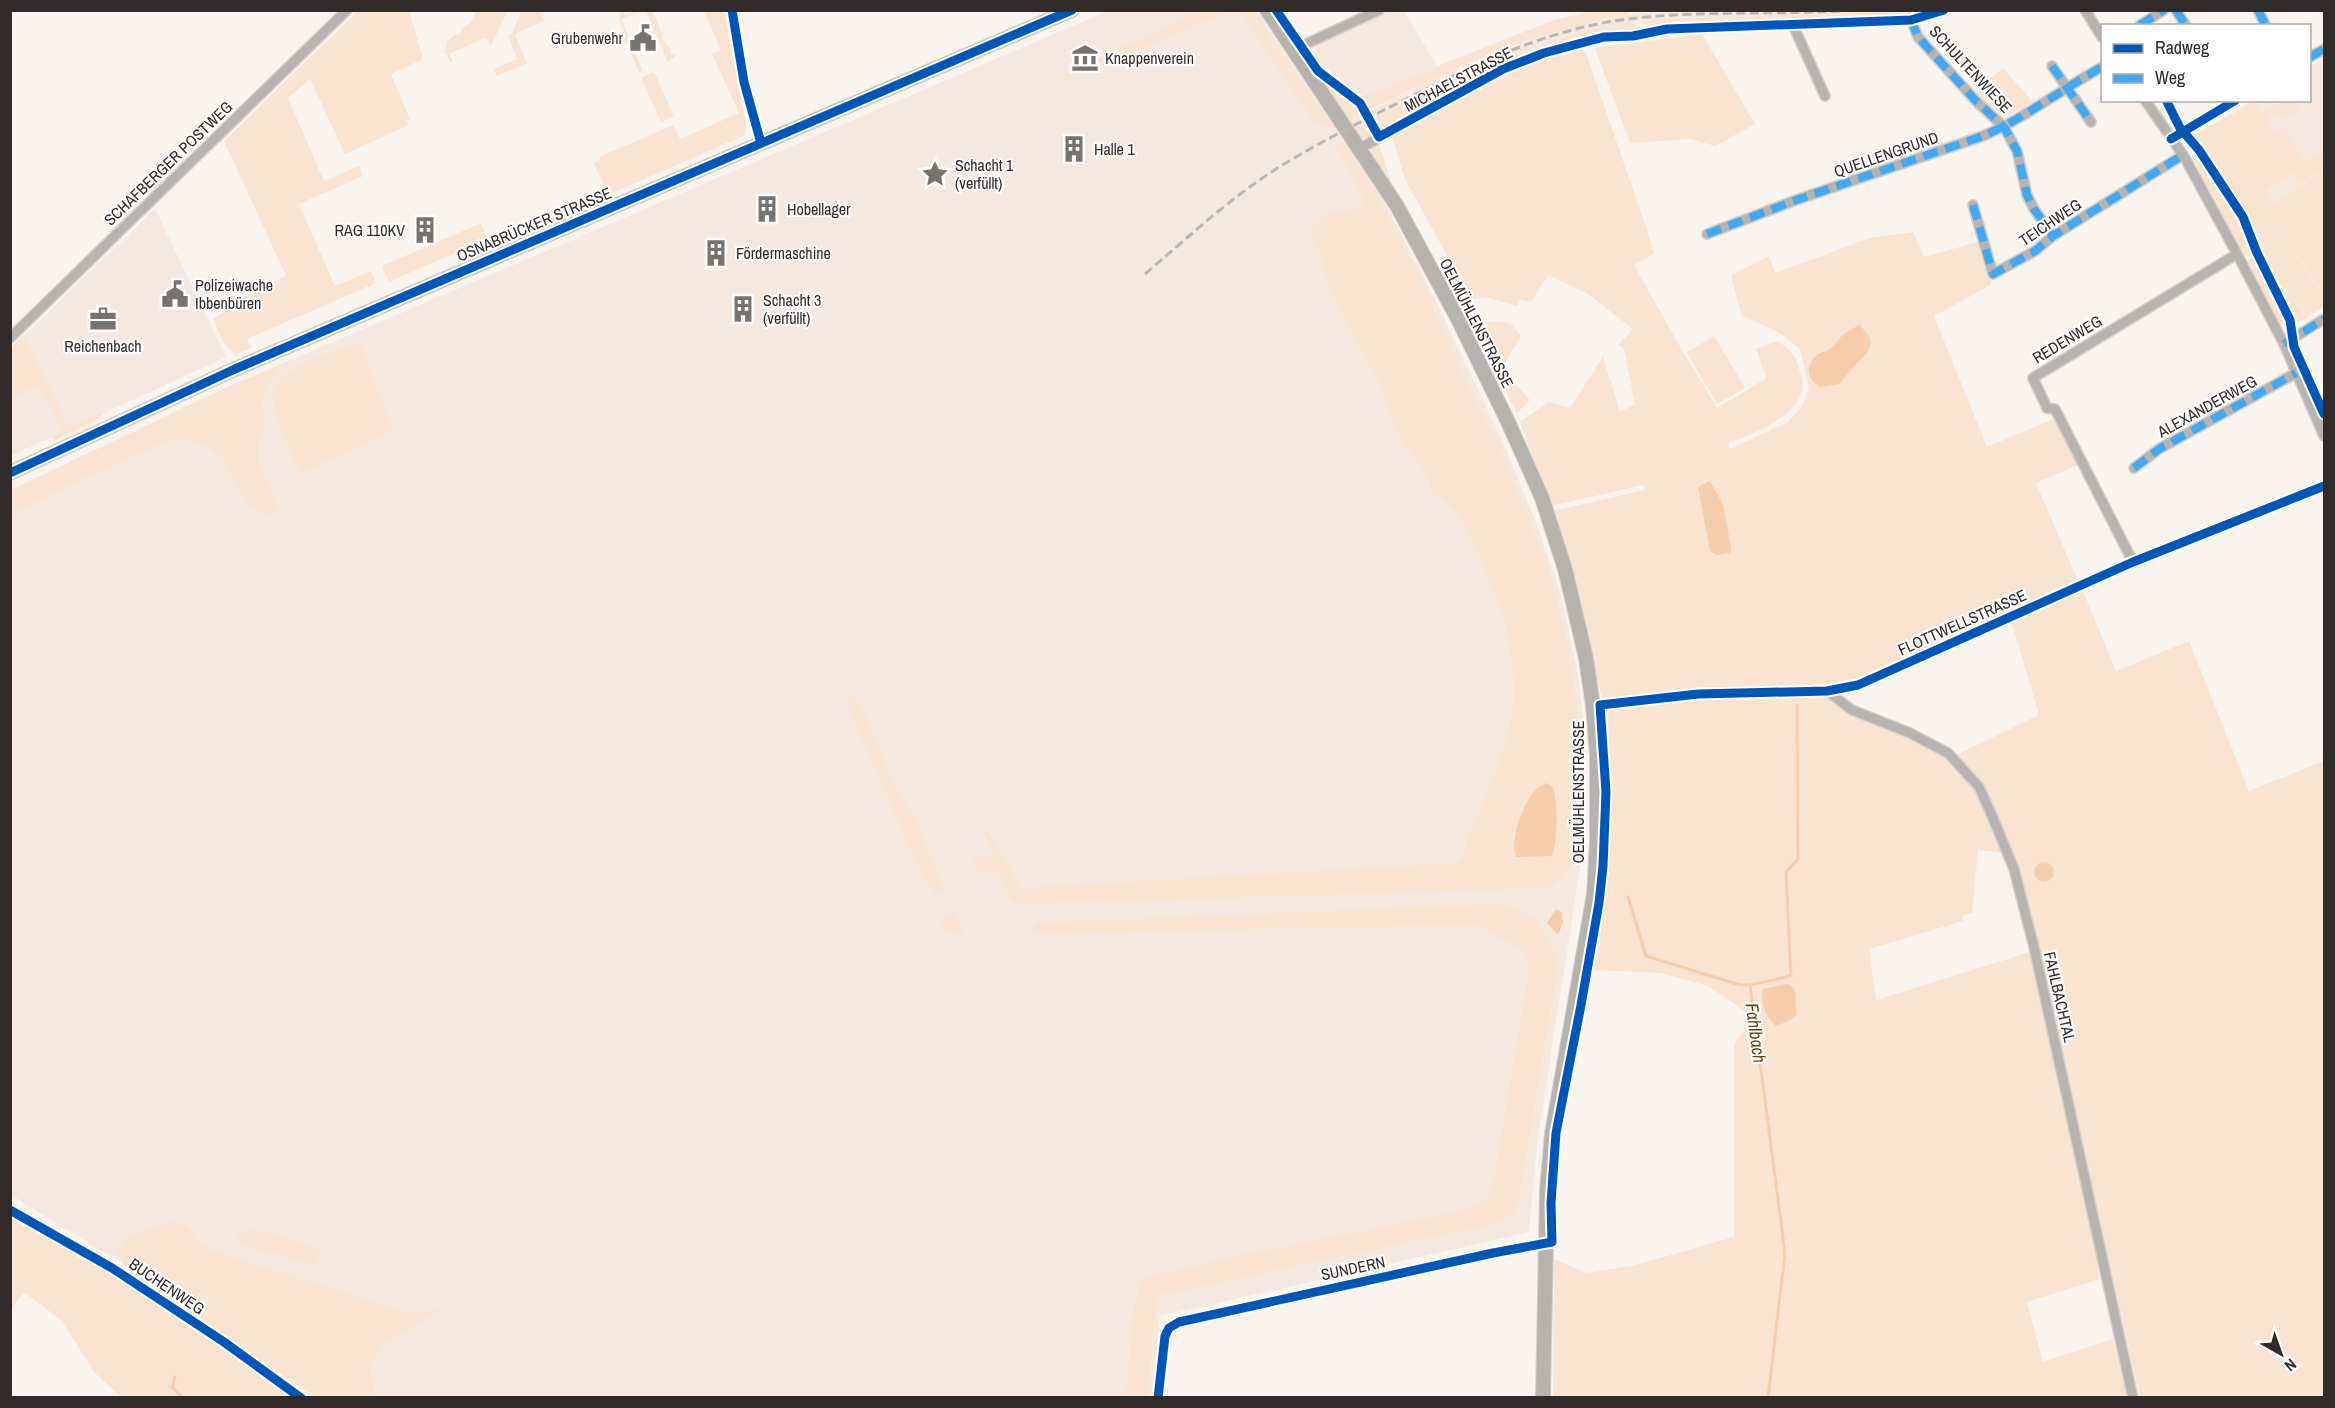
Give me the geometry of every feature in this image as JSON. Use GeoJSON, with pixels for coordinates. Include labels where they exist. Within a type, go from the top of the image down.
{"type":"FeatureCollection","features":[{"type":"Feature","properties":{"kind":"street","name":"SCHAFBERGER POSTWEG"},"geometry":{"type":"LineString","coordinates":[[10,338],[347,10]]}},
{"type":"Feature","properties":{"kind":"street"},"geometry":{"type":"LineString","coordinates":[[732,10],[744,82],[761,143]]}},
{"type":"Feature","properties":{"kind":"street","name":"OSNABRÜCKER STRASSE"},"geometry":{"type":"LineString","coordinates":[[10,473],[235,369],[1072,10]]}},
{"type":"Feature","properties":{"kind":"street","name":"OELMÜHLENSTRASSE"},"geometry":{"type":"LineString","coordinates":[[1267,10],[1397,206],[1458,319],[1542,498],[1572,592],[1593,706],[1598,793],[1594,894],[1552,1134],[1547,1190],[1543,1398]]}},
{"type":"Feature","properties":{"kind":"street"},"geometry":{"type":"LineString","coordinates":[[1293,50],[1379,10]]}},
{"type":"Feature","properties":{"kind":"street","name":"MICHAELSTRASSE"},"geometry":{"type":"LineString","coordinates":[[1359,149],[1503,69],[1544,53],[1604,37],[1633,36],[1667,29],[1911,20],[1944,10]]}},
{"type":"Feature","properties":{"kind":"street"},"geometry":{"type":"LineString","coordinates":[[2085,10],[2101,34]]}},
{"type":"Feature","properties":{"kind":"street"},"geometry":{"type":"LineString","coordinates":[[2142,24],[2164,10]]}},
{"type":"Feature","properties":{"kind":"street"},"geometry":{"type":"LineString","coordinates":[[2176,10],[2185,24]]}},
{"type":"Feature","properties":{"kind":"street"},"geometry":{"type":"LineString","coordinates":[[2258,10],[2265,24]]}},
{"type":"Feature","properties":{"kind":"street","name":"SCHULTENWIESE"},"geometry":{"type":"LineString","coordinates":[[1911,20],[1918,36],[1974,100],[2004,127],[2017,151],[2027,195],[2053,236]]}},
{"type":"Feature","properties":{"kind":"street"},"geometry":{"type":"LineString","coordinates":[[1793,24],[1825,96]]}},
{"type":"Feature","properties":{"kind":"street"},"geometry":{"type":"LineString","coordinates":[[2311,56],[2325,49]]}},
{"type":"Feature","properties":{"kind":"street"},"geometry":{"type":"LineString","coordinates":[[2052,66],[2091,122]]}},
{"type":"Feature","properties":{"kind":"street","name":"QUELLENGRUND"},"geometry":{"type":"LineString","coordinates":[[1707,234],[1799,199],[1983,136],[2004,127],[2101,68]]}},
{"type":"Feature","properties":{"kind":"street"},"geometry":{"type":"LineString","coordinates":[[2146,102],[2183,155],[2237,254],[2284,344],[2325,436]]}},
{"type":"Feature","properties":{"kind":"street"},"geometry":{"type":"LineString","coordinates":[[2171,139],[2233,102]]}},
{"type":"Feature","properties":{"kind":"street","name":"TEICHWEG"},"geometry":{"type":"LineString","coordinates":[[1973,206],[1993,274],[2035,251],[2053,236],[2183,155]]}},
{"type":"Feature","properties":{"kind":"street","name":"REDENWEG"},"geometry":{"type":"LineString","coordinates":[[2133,562],[2055,409],[2048,408],[2033,378],[2237,254]]}},
{"type":"Feature","properties":{"kind":"street"},"geometry":{"type":"LineString","coordinates":[[2284,344],[2325,319]]}},
{"type":"Feature","properties":{"kind":"street","name":"ALEXANDERWEG"},"geometry":{"type":"LineString","coordinates":[[2134,468],[2159,449],[2296,373]]}},
{"type":"Feature","properties":{"kind":"street","name":"FLOTTWELLSTRASSE"},"geometry":{"type":"LineString","coordinates":[[1593,706],[1698,694],[1827,691],[1858,685],[2133,562],[2325,486]]}},
{"type":"Feature","properties":{"kind":"street","name":"FAHLBACHTAL"},"geometry":{"type":"LineString","coordinates":[[1827,691],[1852,710],[1910,734],[1948,753],[1979,787],[1990,811],[2014,869],[2034,947],[2133,1398]]}},
{"type":"Feature","properties":{"kind":"street","name":"BUCHENWEG"},"geometry":{"type":"LineString","coordinates":[[10,1210],[112,1268],[224,1342],[301,1398]]}},
{"type":"Feature","properties":{"kind":"street","name":"SUNDERN"},"geometry":{"type":"LineString","coordinates":[[1158,1398],[1165,1336],[1169,1328],[1179,1322],[1546,1243]]}},
{"type":"Feature","properties":{"kind":"shaded area"},"geometry":{"type":"Polygon","coordinates":[[[359,10],[409,11],[423,59],[391,74],[410,119],[406,120],[409,125],[345,154],[310,79],[288,98],[324,181],[359,166],[363,176],[299,204],[335,286],[371,271],[376,283],[247,339],[251,348],[235,355],[224,343],[213,319],[223,313],[221,308],[286,276],[224,141],[359,10]]]}},
{"type":"Feature","properties":{"kind":"shaded area"},"geometry":{"type":"Polygon","coordinates":[[[522,10],[539,11],[544,21],[515,34],[527,63],[497,76],[494,69],[517,59],[508,36],[511,35],[522,10]]]}},
{"type":"Feature","properties":{"kind":"shaded area"},"geometry":{"type":"Polygon","coordinates":[[[622,10],[625,15],[641,11],[621,19],[643,71],[639,72],[623,35],[624,31],[619,18],[622,10]]]}},
{"type":"Feature","properties":{"kind":"shaded area"},"geometry":{"type":"Polygon","coordinates":[[[1202,10],[1230,11],[1068,79],[1066,77],[1065,74],[1202,10]]]}},
{"type":"Feature","properties":{"kind":"shaded area"},"geometry":{"type":"Polygon","coordinates":[[[1628,10],[1629,15],[1570,27],[1514,45],[1376,106],[1349,123],[1318,76],[1362,108],[1365,106],[1363,101],[1322,72],[1316,64],[1360,97],[1554,20],[1593,11],[1628,10]]]}},
{"type":"Feature","properties":{"kind":"shaded area"},"geometry":{"type":"Polygon","coordinates":[[[476,11],[507,11],[492,44],[490,45],[486,37],[449,54],[452,61],[450,62],[444,50],[446,42],[455,35],[460,35],[462,29],[471,22],[476,11]]]}},
{"type":"Feature","properties":{"kind":"shaded area"},"geometry":{"type":"Polygon","coordinates":[[[646,11],[651,11],[656,18],[665,43],[670,48],[670,55],[674,54],[675,57],[667,61],[646,11]]]}},
{"type":"Feature","properties":{"kind":"shaded area"},"geometry":{"type":"Polygon","coordinates":[[[704,11],[724,11],[746,124],[745,135],[508,239],[506,233],[509,228],[513,236],[608,195],[594,163],[600,160],[599,157],[673,125],[680,139],[739,113],[712,54],[721,50],[704,11]]]}},
{"type":"Feature","properties":{"kind":"shaded area"},"geometry":{"type":"Polygon","coordinates":[[[1108,11],[1257,11],[1381,195],[1436,301],[1501,438],[1539,530],[1562,599],[1578,675],[1585,737],[1586,799],[1581,862],[1537,1143],[1529,1232],[1160,1316],[1152,1397],[355,1398],[308,1362],[95,1247],[11,1195],[11,490],[221,390],[1108,11]]]}},
{"type":"Feature","properties":{"kind":"shaded area"},"geometry":{"type":"Polygon","coordinates":[[[1240,11],[1253,11],[1332,125],[1326,127],[1314,121],[1240,11]]]}},
{"type":"Feature","properties":{"kind":"shaded area"},"geometry":{"type":"Polygon","coordinates":[[[1391,11],[1404,11],[1437,66],[1360,97],[1314,60],[1312,51],[1319,43],[1391,11]]]}},
{"type":"Feature","properties":{"kind":"shaded area"},"geometry":{"type":"Polygon","coordinates":[[[1906,11],[1672,19],[1598,28],[1544,43],[1517,54],[1442,86],[1355,130],[1349,122],[1438,77],[1560,28],[1641,13],[1906,11]]]}},
{"type":"Feature","properties":{"kind":"shaded area"},"geometry":{"type":"Polygon","coordinates":[[[1931,11],[1877,18],[1662,26],[1636,23],[1672,19],[1931,11]]]}},
{"type":"Feature","properties":{"kind":"shaded area"},"geometry":{"type":"Polygon","coordinates":[[[1632,23],[1638,27],[1659,28],[1578,40],[1448,95],[1381,131],[1376,127],[1374,129],[1376,134],[1367,140],[1358,138],[1354,129],[1442,86],[1544,43],[1598,28],[1632,23]]]}},
{"type":"Feature","properties":{"kind":"shaded area"},"geometry":{"type":"Polygon","coordinates":[[[1702,34],[1755,124],[1715,146],[1691,139],[1630,143],[1595,48],[1702,34]]]}},
{"type":"Feature","properties":{"kind":"shaded area"},"geometry":{"type":"Polygon","coordinates":[[[1579,48],[1586,53],[1654,254],[1634,265],[1717,408],[1767,378],[1756,349],[1776,341],[1786,347],[1797,361],[1803,386],[1794,406],[1761,430],[1728,443],[1730,449],[1788,422],[1802,406],[1809,389],[1800,349],[1780,333],[1741,315],[1731,275],[1769,256],[1775,273],[1870,238],[1913,232],[1924,257],[1981,241],[1991,276],[1991,285],[1934,316],[1987,447],[2056,418],[2080,464],[2036,483],[2078,581],[1868,677],[1849,683],[1603,702],[1553,511],[1644,490],[1644,485],[1550,506],[1520,422],[1548,402],[1570,408],[1603,357],[1620,411],[1635,405],[1624,348],[1618,345],[1633,329],[1588,294],[1548,275],[1531,302],[1520,300],[1517,306],[1489,298],[1471,299],[1405,179],[1392,137],[1544,57],[1579,48]]]}},
{"type":"Feature","properties":{"kind":"shaded area"},"geometry":{"type":"Polygon","coordinates":[[[2324,58],[2324,307],[2247,217],[2193,136],[2251,102],[2311,102],[2311,66],[2324,58]]]}},
{"type":"Feature","properties":{"kind":"shaded area"},"geometry":{"type":"Polygon","coordinates":[[[2003,68],[2033,102],[2007,116],[2000,114],[1975,92],[2003,68]]]}},
{"type":"Feature","properties":{"kind":"shaded area"},"geometry":{"type":"Polygon","coordinates":[[[654,72],[674,116],[661,122],[641,78],[654,72]]]}},
{"type":"Feature","properties":{"kind":"shaded area"},"geometry":{"type":"Polygon","coordinates":[[[2259,102],[2256,104],[2262,113],[2282,102],[2297,102],[2301,108],[2285,118],[2281,113],[2272,114],[2267,121],[2269,127],[2276,131],[2284,128],[2305,161],[2324,149],[2324,168],[2300,183],[2293,172],[2265,191],[2271,201],[2266,205],[2222,139],[2320,294],[2322,292],[2304,264],[2309,261],[2307,259],[2302,262],[2268,208],[2324,171],[2324,307],[2294,325],[2257,249],[2246,219],[2191,137],[2253,103],[2259,102]]]}},
{"type":"Feature","properties":{"kind":"shaded area"},"geometry":{"type":"Polygon","coordinates":[[[1342,141],[1381,202],[1431,298],[1434,312],[1486,422],[1495,434],[1549,568],[1569,649],[1581,751],[1580,805],[1571,864],[1563,877],[1550,888],[1016,904],[1011,901],[999,872],[982,873],[973,866],[971,861],[978,856],[994,858],[985,832],[988,831],[1021,888],[1455,863],[1463,856],[1470,830],[1482,809],[1508,734],[1515,698],[1512,660],[1506,627],[1480,554],[1457,513],[1432,491],[1428,476],[1404,444],[1392,420],[1382,387],[1329,286],[1321,254],[1308,231],[1332,210],[1349,211],[1364,202],[1353,176],[1335,145],[1342,141]]]}},
{"type":"Feature","properties":{"kind":"shaded area"},"geometry":{"type":"Polygon","coordinates":[[[1378,141],[1393,188],[1372,156],[1371,148],[1378,141]]]}},
{"type":"Feature","properties":{"kind":"shaded area"},"geometry":{"type":"Polygon","coordinates":[[[2199,152],[2241,217],[2255,252],[2249,256],[2244,255],[2206,186],[2192,155],[2199,152]]]}},
{"type":"Feature","properties":{"kind":"shaded area"},"geometry":{"type":"Polygon","coordinates":[[[155,209],[226,357],[11,456],[11,348],[155,209]]]}},
{"type":"Feature","properties":{"kind":"shaded area"},"geometry":{"type":"Polygon","coordinates":[[[481,223],[487,239],[389,282],[382,266],[481,223]]]}},
{"type":"Feature","properties":{"kind":"shaded area"},"geometry":{"type":"Polygon","coordinates":[[[2256,255],[2289,322],[2288,327],[2279,324],[2247,261],[2256,255]]]}},
{"type":"Feature","properties":{"kind":"shaded area"},"geometry":{"type":"Polygon","coordinates":[[[1494,321],[1510,323],[1521,336],[1501,369],[1530,400],[1517,413],[1473,325],[1494,321]]]}},
{"type":"Feature","properties":{"kind":"shaded area"},"geometry":{"type":"Polygon","coordinates":[[[1859,324],[1871,342],[1868,351],[1839,384],[1819,387],[1810,376],[1810,363],[1859,324]]]}},
{"type":"Feature","properties":{"kind":"shaded area"},"geometry":{"type":"Polygon","coordinates":[[[23,335],[69,428],[102,413],[102,418],[55,440],[51,437],[63,431],[39,385],[11,398],[11,348],[23,335]]]}},
{"type":"Feature","properties":{"kind":"shaded area"},"geometry":{"type":"Polygon","coordinates":[[[1714,336],[1745,388],[1717,404],[1687,352],[1714,336]]]}},
{"type":"Feature","properties":{"kind":"shaded area"},"geometry":{"type":"Polygon","coordinates":[[[360,343],[393,431],[300,473],[276,414],[273,398],[276,387],[283,377],[294,369],[322,355],[360,343]]]}},
{"type":"Feature","properties":{"kind":"shaded area"},"geometry":{"type":"Polygon","coordinates":[[[281,364],[264,392],[261,402],[265,424],[258,439],[257,461],[279,509],[266,515],[247,504],[223,459],[207,446],[183,438],[163,443],[67,486],[11,515],[11,490],[221,390],[281,364]]]}},
{"type":"Feature","properties":{"kind":"shaded area"},"geometry":{"type":"Polygon","coordinates":[[[1710,481],[1723,504],[1730,553],[1717,555],[1710,551],[1698,487],[1710,481]]]}},
{"type":"Feature","properties":{"kind":"shaded area"},"geometry":{"type":"Polygon","coordinates":[[[2082,589],[2116,671],[2189,641],[2249,791],[2324,761],[2324,1397],[2140,1397],[2030,922],[1980,784],[1954,756],[2039,715],[2011,620],[2082,589]]]}},
{"type":"Feature","properties":{"kind":"shaded area"},"geometry":{"type":"Polygon","coordinates":[[[1825,693],[1946,756],[1975,786],[2005,853],[1978,850],[1972,913],[1962,916],[1963,921],[1869,949],[1876,1000],[2030,952],[2094,1237],[2099,1279],[2027,1302],[2043,1362],[2113,1339],[2127,1397],[1553,1398],[1554,1259],[1586,1273],[1636,1265],[1734,1237],[1734,1044],[1744,1030],[1745,1011],[1708,986],[1661,973],[1591,970],[1602,896],[1608,793],[1603,708],[1696,697],[1825,693]]]}},
{"type":"Feature","properties":{"kind":"shaded area"},"geometry":{"type":"Polygon","coordinates":[[[852,696],[862,707],[894,785],[915,817],[944,889],[936,894],[921,872],[850,711],[847,697],[852,696]]]}},
{"type":"Feature","properties":{"kind":"shaded area"},"geometry":{"type":"Polygon","coordinates":[[[1546,783],[1553,787],[1556,803],[1557,822],[1552,856],[1516,857],[1515,839],[1521,815],[1532,794],[1546,783]]]}},
{"type":"Feature","properties":{"kind":"shaded area"},"geometry":{"type":"Polygon","coordinates":[[[2040,862],[2048,862],[2054,868],[2054,876],[2048,882],[2040,882],[2034,876],[2034,868],[2040,862]]]}},
{"type":"Feature","properties":{"kind":"shaded area"},"geometry":{"type":"Polygon","coordinates":[[[1504,904],[1535,918],[1557,957],[1557,973],[1518,1204],[1513,1213],[1502,1221],[1487,1225],[1157,1296],[1147,1397],[1126,1397],[1134,1308],[1141,1279],[1232,1257],[1467,1210],[1481,1203],[1490,1193],[1529,971],[1526,952],[1481,925],[1033,933],[1035,923],[1504,904]]]}},
{"type":"Feature","properties":{"kind":"shaded area"},"geometry":{"type":"Polygon","coordinates":[[[1556,909],[1562,912],[1563,923],[1557,934],[1547,923],[1556,909]]]}},
{"type":"Feature","properties":{"kind":"shaded area"},"geometry":{"type":"Polygon","coordinates":[[[955,913],[963,931],[960,934],[944,928],[940,919],[955,913]]]}},
{"type":"Feature","properties":{"kind":"shaded area"},"geometry":{"type":"Polygon","coordinates":[[[1787,984],[1794,989],[1797,1014],[1792,1019],[1776,1026],[1764,1010],[1763,989],[1787,984]]]}},
{"type":"Feature","properties":{"kind":"shaded area"},"geometry":{"type":"Polygon","coordinates":[[[11,1214],[133,1287],[291,1397],[121,1397],[95,1373],[61,1320],[24,1292],[11,1308],[11,1214]]]}},
{"type":"Feature","properties":{"kind":"shaded area"},"geometry":{"type":"Polygon","coordinates":[[[175,1221],[188,1227],[203,1246],[212,1250],[399,1311],[415,1313],[443,1309],[382,1344],[369,1367],[375,1393],[380,1397],[314,1397],[130,1274],[115,1251],[129,1236],[175,1221]]]}},
{"type":"Feature","properties":{"kind":"shaded area"},"geometry":{"type":"Polygon","coordinates":[[[248,1229],[255,1229],[321,1250],[315,1267],[234,1241],[238,1234],[248,1229]]]}},
{"type":"Feature","properties":{"kind":"waterway","name":"Fahlbach"},"geometry":{"type":"LineString","coordinates":[[1768,1398],[1785,1253],[1750,985],[1791,976],[1786,872],[1798,859],[1797,705]]}},
{"type":"Feature","properties":{"kind":"waterway"},"geometry":{"type":"LineString","coordinates":[[1628,897],[1646,956],[1740,985],[1750,985]]}},
{"type":"Feature","properties":{"kind":"waterway"},"geometry":{"type":"LineString","coordinates":[[175,1377],[172,1387],[183,1398]]}},
{"type":"Feature","properties":{"kind":"railway"},"geometry":{"type":"LineString","coordinates":[[1145,274],[1233,200],[1293,159],[1352,126],[1438,83],[1524,45],[1584,27],[1644,17],[1854,10]]}},
{"type":"Feature","properties":{"kind":"marked path"},"geometry":{"type":"LineString","coordinates":[[2142,24],[2164,10]]}},
{"type":"Feature","properties":{"kind":"marked path"},"geometry":{"type":"LineString","coordinates":[[2176,10],[2185,24]]}},
{"type":"Feature","properties":{"kind":"marked path"},"geometry":{"type":"LineString","coordinates":[[2258,10],[2265,24]]}},
{"type":"Feature","properties":{"kind":"marked path"},"geometry":{"type":"LineString","coordinates":[[1911,20],[1918,37],[1975,100],[2004,127],[2017,151],[2027,195],[2053,236]]}},
{"type":"Feature","properties":{"kind":"marked path"},"geometry":{"type":"LineString","coordinates":[[2311,56],[2324,49]]}},
{"type":"Feature","properties":{"kind":"marked path"},"geometry":{"type":"LineString","coordinates":[[2052,66],[2091,122]]}},
{"type":"Feature","properties":{"kind":"marked path"},"geometry":{"type":"LineString","coordinates":[[1707,234],[1799,199],[1983,136],[2014,121],[2101,68]]}},
{"type":"Feature","properties":{"kind":"marked path"},"geometry":{"type":"LineString","coordinates":[[1973,205],[1993,274],[2035,251],[2053,236],[2183,155]]}},
{"type":"Feature","properties":{"kind":"marked path"},"geometry":{"type":"LineString","coordinates":[[2284,344],[2324,319]]}},
{"type":"Feature","properties":{"kind":"marked path"},"geometry":{"type":"LineString","coordinates":[[2134,468],[2159,449],[2296,373]]}},
{"type":"Feature","properties":{"kind":"cycle path"},"geometry":{"type":"LineString","coordinates":[[732,10],[744,82],[761,143]]}},
{"type":"Feature","properties":{"kind":"cycle path"},"geometry":{"type":"LineString","coordinates":[[10,473],[235,369],[1072,10]]}},
{"type":"Feature","properties":{"kind":"cycle path"},"geometry":{"type":"LineString","coordinates":[[1276,10],[1318,71],[1360,103],[1379,137],[1503,69],[1544,53],[1604,37],[1633,36],[1667,29],[1911,20],[1944,10]]}},
{"type":"Feature","properties":{"kind":"cycle path"},"geometry":{"type":"LineString","coordinates":[[2167,102],[2180,128],[2199,150],[2243,217],[2257,253],[2290,320],[2294,347],[2324,414]]}},
{"type":"Feature","properties":{"kind":"cycle path"},"geometry":{"type":"LineString","coordinates":[[2171,139],[2233,102]]}},
{"type":"Feature","properties":{"kind":"cycle path"},"geometry":{"type":"LineString","coordinates":[[1158,1398],[1165,1336],[1169,1328],[1179,1322],[1552,1242],[1551,1203],[1556,1133],[1599,903],[1603,866],[1606,792],[1600,705],[1698,694],[1827,691],[1858,685],[2133,562],[2324,486]]}},
{"type":"Feature","properties":{"kind":"cycle path"},"geometry":{"type":"LineString","coordinates":[[10,1210],[112,1268],[224,1342],[301,1398]]}},
{"type":"Feature","properties":{"kind":"place","name":"Grubenwehr"},"geometry":{"type":"Point","coordinates":[643,38]}},
{"type":"Feature","properties":{"kind":"place","name":"Knappenverein"},"geometry":{"type":"Point","coordinates":[1085,58]}},
{"type":"Feature","properties":{"kind":"place","name":"Halle 1"},"geometry":{"type":"Point","coordinates":[1074,149]}},
{"type":"Feature","properties":{"kind":"place","name":"Schacht 1 (verfüllt)"},"geometry":{"type":"Point","coordinates":[935,174]}},
{"type":"Feature","properties":{"kind":"place","name":"Hobellager"},"geometry":{"type":"Point","coordinates":[767,209]}},
{"type":"Feature","properties":{"kind":"place","name":"RAG 110KV"},"geometry":{"type":"Point","coordinates":[425,230]}},
{"type":"Feature","properties":{"kind":"place","name":"Fördermaschine"},"geometry":{"type":"Point","coordinates":[716,253]}},
{"type":"Feature","properties":{"kind":"place","name":"Polizeiwache Ibbenbüren"},"geometry":{"type":"Point","coordinates":[175,294]}},
{"type":"Feature","properties":{"kind":"place","name":"Schacht 3 (verfüllt)"},"geometry":{"type":"Point","coordinates":[743,309]}},
{"type":"Feature","properties":{"kind":"place","name":"Reichenbach"},"geometry":{"type":"Point","coordinates":[103,319]}}]}
